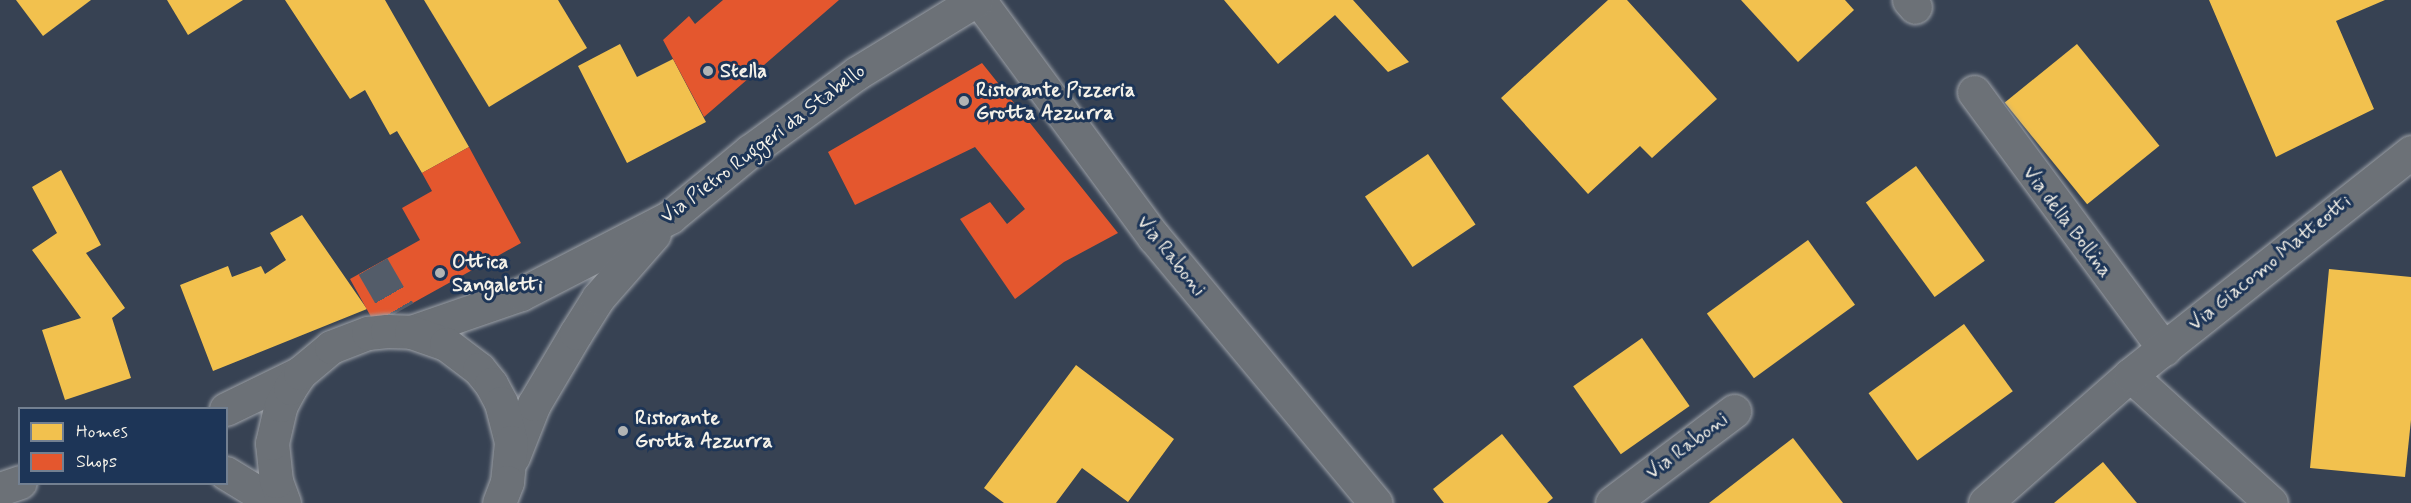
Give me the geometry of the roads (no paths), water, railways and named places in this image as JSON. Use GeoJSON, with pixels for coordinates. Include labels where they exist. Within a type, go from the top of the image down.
{"type":"FeatureCollection","features":[{"type":"Feature","properties":{"kind":"street","name":"Via Pietro Ruggeri da Stabello"},"geometry":{"type":"LineString","coordinates":[[228,408],[300,373],[331,347],[349,339],[387,331],[405,322],[520,294],[670,217],[750,151],[857,73],[977,0]]}},
{"type":"Feature","properties":{"kind":"street","name":"Via Raboni"},"geometry":{"type":"LineString","coordinates":[[977,0],[1154,237],[1376,503]]}},
{"type":"Feature","properties":{"kind":"street","name":"Via della Bollina"},"geometry":{"type":"LineString","coordinates":[[1974,92],[2163,349]]}},
{"type":"Feature","properties":{"kind":"street","name":"Via Giacomo Matteotti"},"geometry":{"type":"LineString","coordinates":[[1984,503],[2130,375],[2411,152]]}},
{"type":"Feature","properties":{"kind":"street"},"geometry":{"type":"LineString","coordinates":[[511,463],[534,405],[598,298],[670,217]]}},
{"type":"Feature","properties":{"kind":"street","name":"Via Pietro Ruggeri da Stabello"},"geometry":{"type":"LineString","coordinates":[[405,322],[464,355],[491,384],[508,422],[511,463],[499,503]]}},
{"type":"Feature","properties":{"kind":"street","name":"Via Pietro Ruggeri da Stabello"},"geometry":{"type":"LineString","coordinates":[[284,503],[276,481],[272,443],[281,405],[300,373]]}},
{"type":"Feature","properties":{"kind":"street"},"geometry":{"type":"LineString","coordinates":[[2130,375],[2271,503]]}},
{"type":"Feature","properties":{"kind":"street","name":"Via Raboni"},"geometry":{"type":"LineString","coordinates":[[1612,503],[1734,411]]}},
{"type":"Feature","properties":{"kind":"street"},"geometry":{"type":"LineString","coordinates":[[228,474],[275,503]]}},
{"type":"Feature","properties":{"kind":"street"},"geometry":{"type":"LineString","coordinates":[[0,489],[18,483]]}},
{"type":"Feature","properties":{"kind":"tunnel"},"geometry":{"type":"LineString","coordinates":[[373,266],[399,311]]}},
{"type":"Feature","properties":{"kind":"place","name":"Stella"},"geometry":{"type":"Point","coordinates":[708,71]}},
{"type":"Feature","properties":{"kind":"place","name":"Ristorante Pizzeria Grotta Azzurra"},"geometry":{"type":"Point","coordinates":[964,101]}},
{"type":"Feature","properties":{"kind":"place","name":"Ottica Sangaletti"},"geometry":{"type":"Point","coordinates":[440,273]}},
{"type":"Feature","properties":{"kind":"place","name":"Ristorante Grotta Azzurra"},"geometry":{"type":"Point","coordinates":[623,431]}}]}
